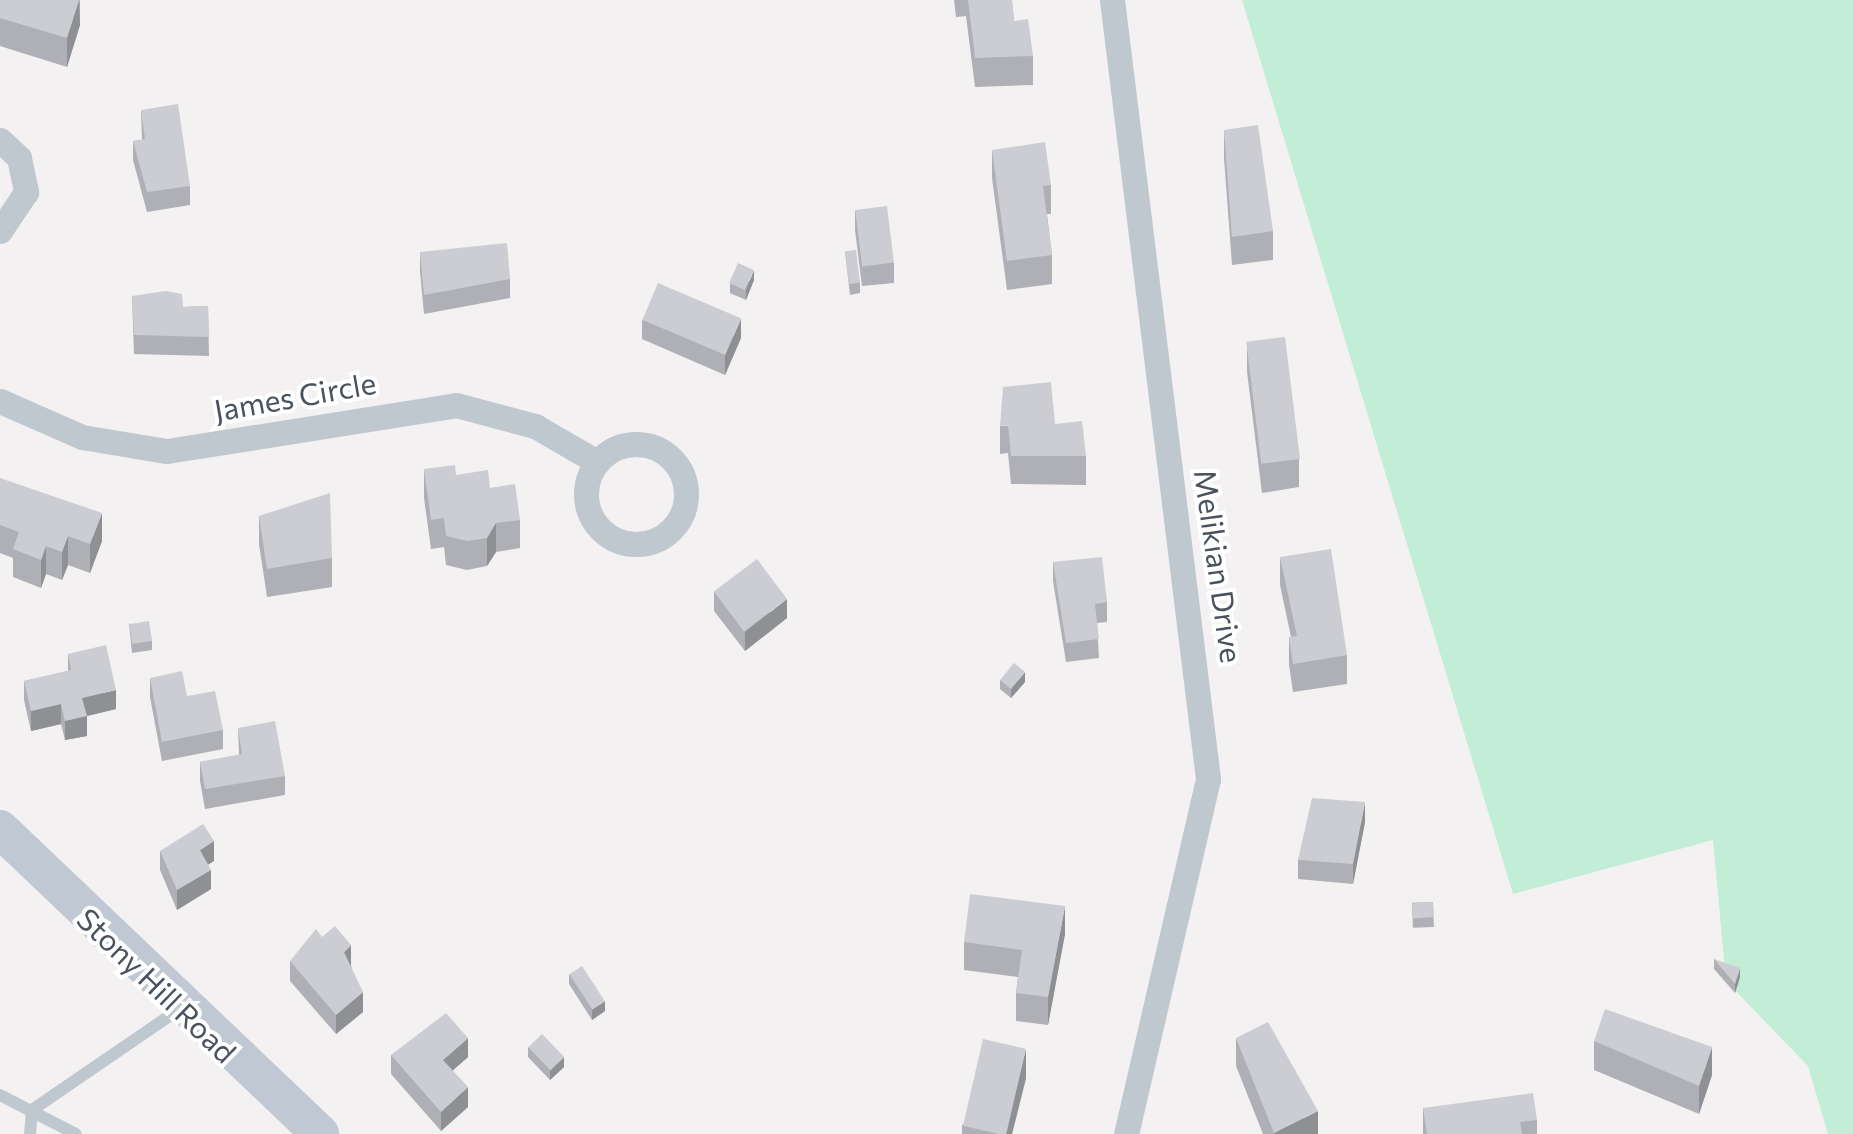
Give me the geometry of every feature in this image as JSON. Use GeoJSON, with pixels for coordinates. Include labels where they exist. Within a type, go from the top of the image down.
{"type":"FeatureCollection","features":[{"type":"Feature","properties":{"kind":"main road","name":"Stony Hill Road"},"geometry":{"type":"LineString","coordinates":[[0,829],[181,1008],[320,1134]]}},
{"type":"Feature","properties":{"kind":"street","name":"Melikian Drive"},"geometry":{"type":"LineString","coordinates":[[1112,0],[1208,779],[1126,1134]]}},
{"type":"Feature","properties":{"kind":"street"},"geometry":{"type":"LineString","coordinates":[[0,140],[19,158],[26,192],[0,231]]}},
{"type":"Feature","properties":{"kind":"street","name":"James Circle"},"geometry":{"type":"LineString","coordinates":[[0,402],[82,437],[166,451],[456,405],[535,426],[597,462]]}},
{"type":"Feature","properties":{"kind":"street"},"geometry":{"type":"LineString","coordinates":[[635,444],[662,451],[685,486],[674,526],[637,544],[598,528],[586,488],[597,462],[635,444]]}},
{"type":"Feature","properties":{"kind":"lane"},"geometry":{"type":"LineString","coordinates":[[32,1110],[181,1008]]}},
{"type":"Feature","properties":{"kind":"lane"},"geometry":{"type":"LineString","coordinates":[[0,1096],[76,1134]]}},
{"type":"Feature","properties":{"kind":"lane"},"geometry":{"type":"LineString","coordinates":[[30,1134],[32,1110]]}},
{"type":"Feature","properties":{"kind":"green space"},"geometry":{"type":"Polygon","coordinates":[[[1242,0],[1853,0],[1853,1134],[1828,1134],[1808,1066],[1726,981],[1713,840],[1513,894],[1242,0]]]}},
{"type":"Feature","properties":{"kind":"building"},"geometry":{"type":"Polygon","coordinates":[[[0,0],[79,0],[67,38],[0,18],[0,0]]]}},
{"type":"Feature","properties":{"kind":"building"},"geometry":{"type":"Polygon","coordinates":[[[968,0],[1012,0],[1014,21],[1028,19],[1033,56],[975,58],[968,0]]]}},
{"type":"Feature","properties":{"kind":"building"},"geometry":{"type":"Polygon","coordinates":[[[178,104],[190,186],[147,192],[133,141],[145,139],[141,110],[178,104]]]}},
{"type":"Feature","properties":{"kind":"building"},"geometry":{"type":"Polygon","coordinates":[[[1258,125],[1273,231],[1232,237],[1224,130],[1258,125]]]}},
{"type":"Feature","properties":{"kind":"building"},"geometry":{"type":"Polygon","coordinates":[[[1045,142],[1051,185],[1043,186],[1052,255],[1007,261],[992,150],[1045,142]]]}},
{"type":"Feature","properties":{"kind":"building"},"geometry":{"type":"Polygon","coordinates":[[[887,206],[894,263],[862,266],[855,210],[887,206]]]}},
{"type":"Feature","properties":{"kind":"building"},"geometry":{"type":"Polygon","coordinates":[[[507,243],[510,279],[424,295],[420,252],[507,243]]]}},
{"type":"Feature","properties":{"kind":"building"},"geometry":{"type":"Polygon","coordinates":[[[856,250],[860,283],[849,284],[845,251],[856,250]]]}},
{"type":"Feature","properties":{"kind":"building"},"geometry":{"type":"Polygon","coordinates":[[[738,263],[754,270],[745,290],[729,283],[738,263]]]}},
{"type":"Feature","properties":{"kind":"building"},"geometry":{"type":"Polygon","coordinates":[[[658,283],[741,318],[725,355],[642,320],[658,283]]]}},
{"type":"Feature","properties":{"kind":"building"},"geometry":{"type":"Polygon","coordinates":[[[166,291],[182,294],[183,307],[208,306],[209,337],[134,335],[132,296],[166,291]]]}},
{"type":"Feature","properties":{"kind":"building"},"geometry":{"type":"Polygon","coordinates":[[[1285,337],[1300,459],[1261,464],[1246,342],[1285,337]]]}},
{"type":"Feature","properties":{"kind":"building"},"geometry":{"type":"Polygon","coordinates":[[[1051,382],[1055,424],[1082,421],[1086,456],[1011,456],[1008,425],[1000,426],[1003,387],[1051,382]]]}},
{"type":"Feature","properties":{"kind":"building"},"geometry":{"type":"Polygon","coordinates":[[[455,465],[456,475],[488,470],[490,488],[515,484],[520,520],[496,523],[487,538],[467,541],[446,536],[444,518],[431,520],[424,469],[455,465]]]}},
{"type":"Feature","properties":{"kind":"building"},"geometry":{"type":"Polygon","coordinates":[[[0,478],[102,513],[90,544],[68,536],[62,552],[46,546],[41,560],[13,549],[19,532],[0,525],[0,478]]]}},
{"type":"Feature","properties":{"kind":"building"},"geometry":{"type":"Polygon","coordinates":[[[330,493],[332,558],[267,569],[259,516],[330,493]]]}},
{"type":"Feature","properties":{"kind":"building"},"geometry":{"type":"Polygon","coordinates":[[[1331,549],[1347,655],[1293,664],[1289,637],[1297,636],[1280,557],[1331,549]]]}},
{"type":"Feature","properties":{"kind":"building"},"geometry":{"type":"Polygon","coordinates":[[[1102,557],[1107,602],[1095,604],[1099,639],[1066,643],[1053,562],[1102,557]]]}},
{"type":"Feature","properties":{"kind":"building"},"geometry":{"type":"Polygon","coordinates":[[[757,559],[787,599],[744,631],[714,591],[757,559]]]}},
{"type":"Feature","properties":{"kind":"building"},"geometry":{"type":"Polygon","coordinates":[[[149,621],[152,641],[132,644],[129,624],[149,621]]]}},
{"type":"Feature","properties":{"kind":"building"},"geometry":{"type":"Polygon","coordinates":[[[106,645],[116,690],[82,698],[87,716],[65,721],[61,704],[31,711],[24,681],[71,670],[68,654],[106,645]]]}},
{"type":"Feature","properties":{"kind":"building"},"geometry":{"type":"Polygon","coordinates":[[[1014,663],[1025,672],[1011,689],[1000,680],[1014,663]]]}},
{"type":"Feature","properties":{"kind":"building"},"geometry":{"type":"Polygon","coordinates":[[[182,671],[187,696],[215,691],[223,730],[162,742],[150,678],[182,671]]]}},
{"type":"Feature","properties":{"kind":"building"},"geometry":{"type":"Polygon","coordinates":[[[275,721],[285,776],[205,789],[200,762],[242,754],[238,728],[275,721]]]}},
{"type":"Feature","properties":{"kind":"building"},"geometry":{"type":"Polygon","coordinates":[[[1312,798],[1365,802],[1353,864],[1298,860],[1312,798]]]}},
{"type":"Feature","properties":{"kind":"building"},"geometry":{"type":"Polygon","coordinates":[[[203,824],[214,841],[200,850],[211,870],[177,890],[160,851],[203,824]]]}},
{"type":"Feature","properties":{"kind":"building"},"geometry":{"type":"Polygon","coordinates":[[[970,894],[1065,906],[1048,997],[1016,993],[1022,950],[964,942],[970,894]]]}},
{"type":"Feature","properties":{"kind":"building"},"geometry":{"type":"Polygon","coordinates":[[[1433,902],[1434,917],[1413,918],[1412,903],[1433,902]]]}},
{"type":"Feature","properties":{"kind":"building"},"geometry":{"type":"Polygon","coordinates":[[[335,926],[351,945],[344,952],[363,992],[336,1015],[290,961],[316,929],[322,937],[335,926]]]}},
{"type":"Feature","properties":{"kind":"building"},"geometry":{"type":"Polygon","coordinates":[[[1714,959],[1740,968],[1735,984],[1714,959]]]}},
{"type":"Feature","properties":{"kind":"building"},"geometry":{"type":"Polygon","coordinates":[[[582,966],[605,1001],[592,1009],[569,974],[582,966]]]}},
{"type":"Feature","properties":{"kind":"building"},"geometry":{"type":"Polygon","coordinates":[[[1605,1009],[1712,1047],[1699,1086],[1594,1041],[1605,1009]]]}},
{"type":"Feature","properties":{"kind":"building"},"geometry":{"type":"Polygon","coordinates":[[[446,1013],[468,1038],[443,1060],[468,1087],[441,1112],[391,1055],[446,1013]]]}},
{"type":"Feature","properties":{"kind":"building"},"geometry":{"type":"Polygon","coordinates":[[[1268,1022],[1318,1111],[1274,1133],[1236,1038],[1268,1022]]]}},
{"type":"Feature","properties":{"kind":"building"},"geometry":{"type":"Polygon","coordinates":[[[542,1034],[564,1057],[551,1070],[528,1047],[542,1034]]]}},
{"type":"Feature","properties":{"kind":"building"},"geometry":{"type":"Polygon","coordinates":[[[983,1039],[1026,1049],[1006,1134],[963,1126],[983,1039]]]}},
{"type":"Feature","properties":{"kind":"building"},"geometry":{"type":"Polygon","coordinates":[[[1533,1093],[1537,1120],[1520,1122],[1522,1134],[1427,1134],[1423,1108],[1533,1093]]]}}]}
